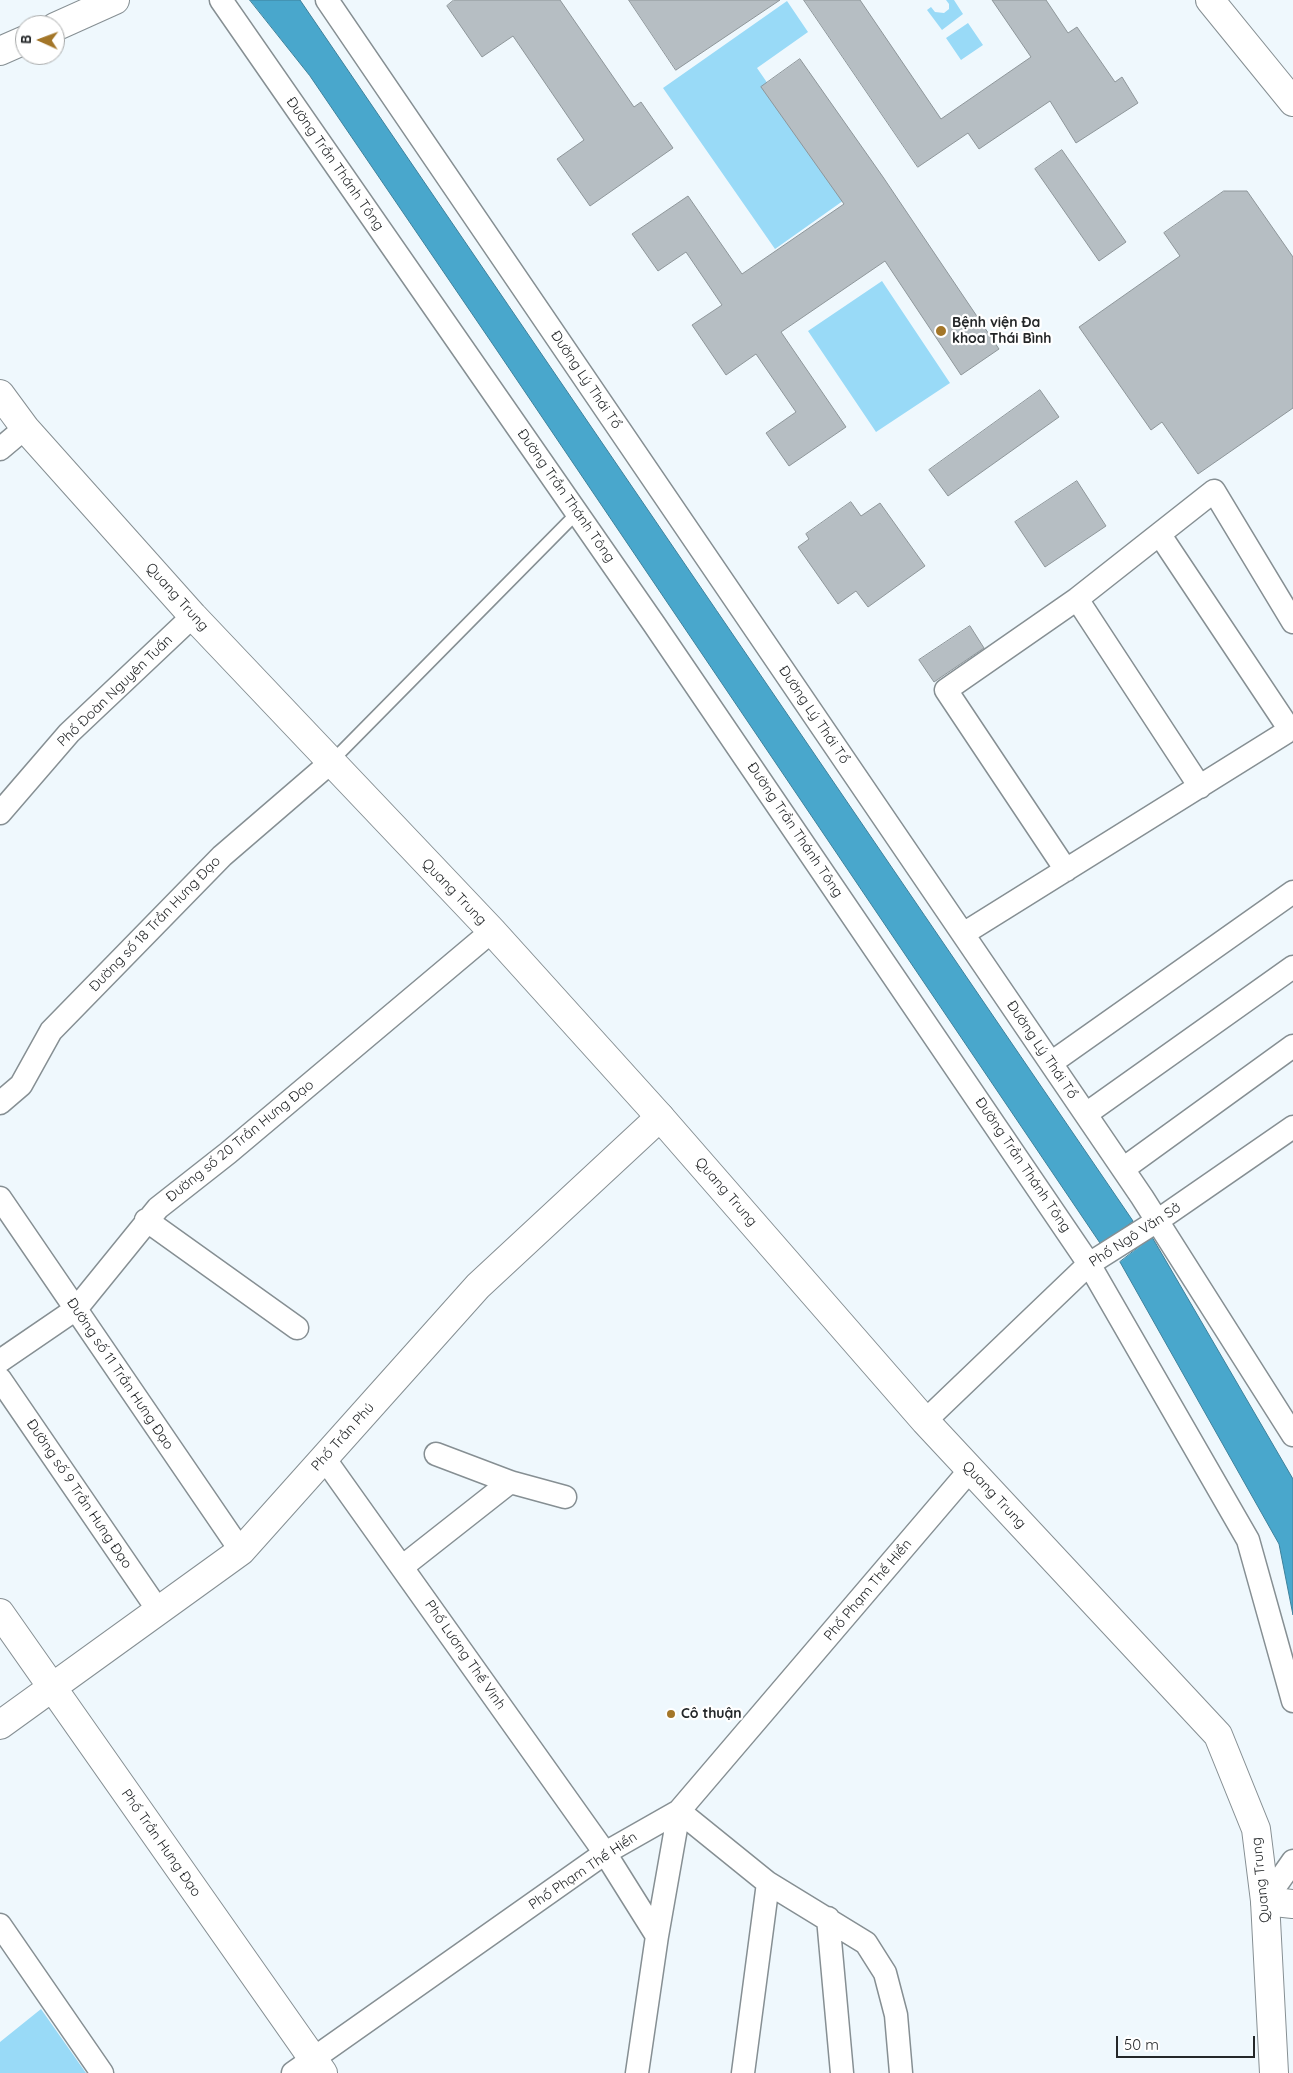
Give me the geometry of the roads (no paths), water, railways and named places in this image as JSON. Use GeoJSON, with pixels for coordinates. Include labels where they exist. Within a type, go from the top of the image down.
{"type":"FeatureCollection","features":[{"type":"Feature","properties":{"kind":"main road"},"geometry":{"type":"LineString","coordinates":[[65,22],[115,0]]}},
{"type":"Feature","properties":{"kind":"main road"},"geometry":{"type":"LineString","coordinates":[[1210,0],[1293,102]]}},
{"type":"Feature","properties":{"kind":"main road"},"geometry":{"type":"LineString","coordinates":[[0,51],[15,44]]}},
{"type":"Feature","properties":{"kind":"main road","name":"Quang Trung"},"geometry":{"type":"LineString","coordinates":[[0,394],[25,428],[194,616],[492,932],[660,1117],[925,1421],[1218,1735],[1256,1829],[1283,1903],[1274,2073]]}},
{"type":"Feature","properties":{"kind":"main road","name":"Phố Trần Phú"},"geometry":{"type":"LineString","coordinates":[[0,1725],[241,1551],[478,1286],[660,1117]]}},
{"type":"Feature","properties":{"kind":"main road","name":"Phố Trần Hưng Đạo"},"geometry":{"type":"LineString","coordinates":[[0,1613],[310,2068]]}},
{"type":"Feature","properties":{"kind":"street","name":"Đường Trần Thánh Tông"},"geometry":{"type":"LineString","coordinates":[[222,0],[1095,1260],[1248,1540],[1293,1701]]}},
{"type":"Feature","properties":{"kind":"street","name":"Đường Lý Thái Tổ"},"geometry":{"type":"LineString","coordinates":[[327,0],[1086,1114],[1123,1169],[1148,1226],[1293,1435]]}},
{"type":"Feature","properties":{"kind":"street"},"geometry":{"type":"LineString","coordinates":[[0,449],[25,428]]}},
{"type":"Feature","properties":{"kind":"street"},"geometry":{"type":"LineString","coordinates":[[1066,870],[946,690],[1077,599],[1214,491],[1293,622]]}},
{"type":"Feature","properties":{"kind":"street"},"geometry":{"type":"LineString","coordinates":[[963,934],[1292,729],[1160,535]]}},
{"type":"Feature","properties":{"kind":"street"},"geometry":{"type":"LineString","coordinates":[[1077,599],[1200,786]]}},
{"type":"Feature","properties":{"kind":"street","name":"Phố Đoàn Nguyên Tuấn"},"geometry":{"type":"LineString","coordinates":[[0,813],[69,732],[194,616]]}},
{"type":"Feature","properties":{"kind":"street","name":"Đường số 18 Trần Hưng Đạo"},"geometry":{"type":"LineString","coordinates":[[0,1103],[21,1085],[51,1031],[222,856],[330,762]]}},
{"type":"Feature","properties":{"kind":"street"},"geometry":{"type":"LineString","coordinates":[[1051,1063],[1293,892]]}},
{"type":"Feature","properties":{"kind":"street","name":"Đường số 20 Trần Hưng Đạo"},"geometry":{"type":"LineString","coordinates":[[0,1361],[76,1310],[146,1220],[158,1208],[228,1153],[492,932]]}},
{"type":"Feature","properties":{"kind":"street"},"geometry":{"type":"LineString","coordinates":[[1086,1114],[1293,967]]}},
{"type":"Feature","properties":{"kind":"street"},"geometry":{"type":"LineString","coordinates":[[1123,1169],[1293,1046]]}},
{"type":"Feature","properties":{"kind":"street","name":"Phố Ngô Văn Sở"},"geometry":{"type":"LineString","coordinates":[[925,1421],[1095,1260],[1293,1127]]}},
{"type":"Feature","properties":{"kind":"street","name":"Đường số 11 Trần Hưng Đạo"},"geometry":{"type":"LineString","coordinates":[[0,1198],[241,1551]]}},
{"type":"Feature","properties":{"kind":"street"},"geometry":{"type":"LineString","coordinates":[[146,1220],[296,1328]]}},
{"type":"Feature","properties":{"kind":"street","name":"Đường số 9 Trần Hưng Đạo"},"geometry":{"type":"LineString","coordinates":[[0,1379],[158,1610]]}},
{"type":"Feature","properties":{"kind":"street"},"geometry":{"type":"LineString","coordinates":[[436,1454],[510,1482],[565,1497]]}},
{"type":"Feature","properties":{"kind":"street","name":"Phố Lương Thế Vinh"},"geometry":{"type":"LineString","coordinates":[[324,1458],[605,1853],[657,1936]]}},
{"type":"Feature","properties":{"kind":"street","name":"Phố Phạm Thế Hiển"},"geometry":{"type":"LineString","coordinates":[[310,2068],[605,1853],[679,1811],[970,1470]]}},
{"type":"Feature","properties":{"kind":"street"},"geometry":{"type":"LineString","coordinates":[[402,1567],[510,1482]]}},
{"type":"Feature","properties":{"kind":"street"},"geometry":{"type":"LineString","coordinates":[[637,2073],[657,1936],[679,1811],[768,1883],[866,1943],[885,1973],[896,2015],[901,2073]]}},
{"type":"Feature","properties":{"kind":"street"},"geometry":{"type":"LineString","coordinates":[[1283,1903],[1293,1861]]}},
{"type":"Feature","properties":{"kind":"street"},"geometry":{"type":"LineString","coordinates":[[742,2073],[768,1883]]}},
{"type":"Feature","properties":{"kind":"street"},"geometry":{"type":"LineString","coordinates":[[828,1918],[842,2073]]}},
{"type":"Feature","properties":{"kind":"street"},"geometry":{"type":"LineString","coordinates":[[0,1925],[102,2073]]}},
{"type":"Feature","properties":{"kind":"lane"},"geometry":{"type":"LineString","coordinates":[[330,762],[577,513]]}},
{"type":"Feature","properties":{"kind":"place","name":"Bệnh viện Đa khoa Thái Bình"},"geometry":{"type":"Point","coordinates":[941,331]}},
{"type":"Feature","properties":{"kind":"place","name":"Cô thuận"},"geometry":{"type":"Point","coordinates":[671,1714]}}]}
